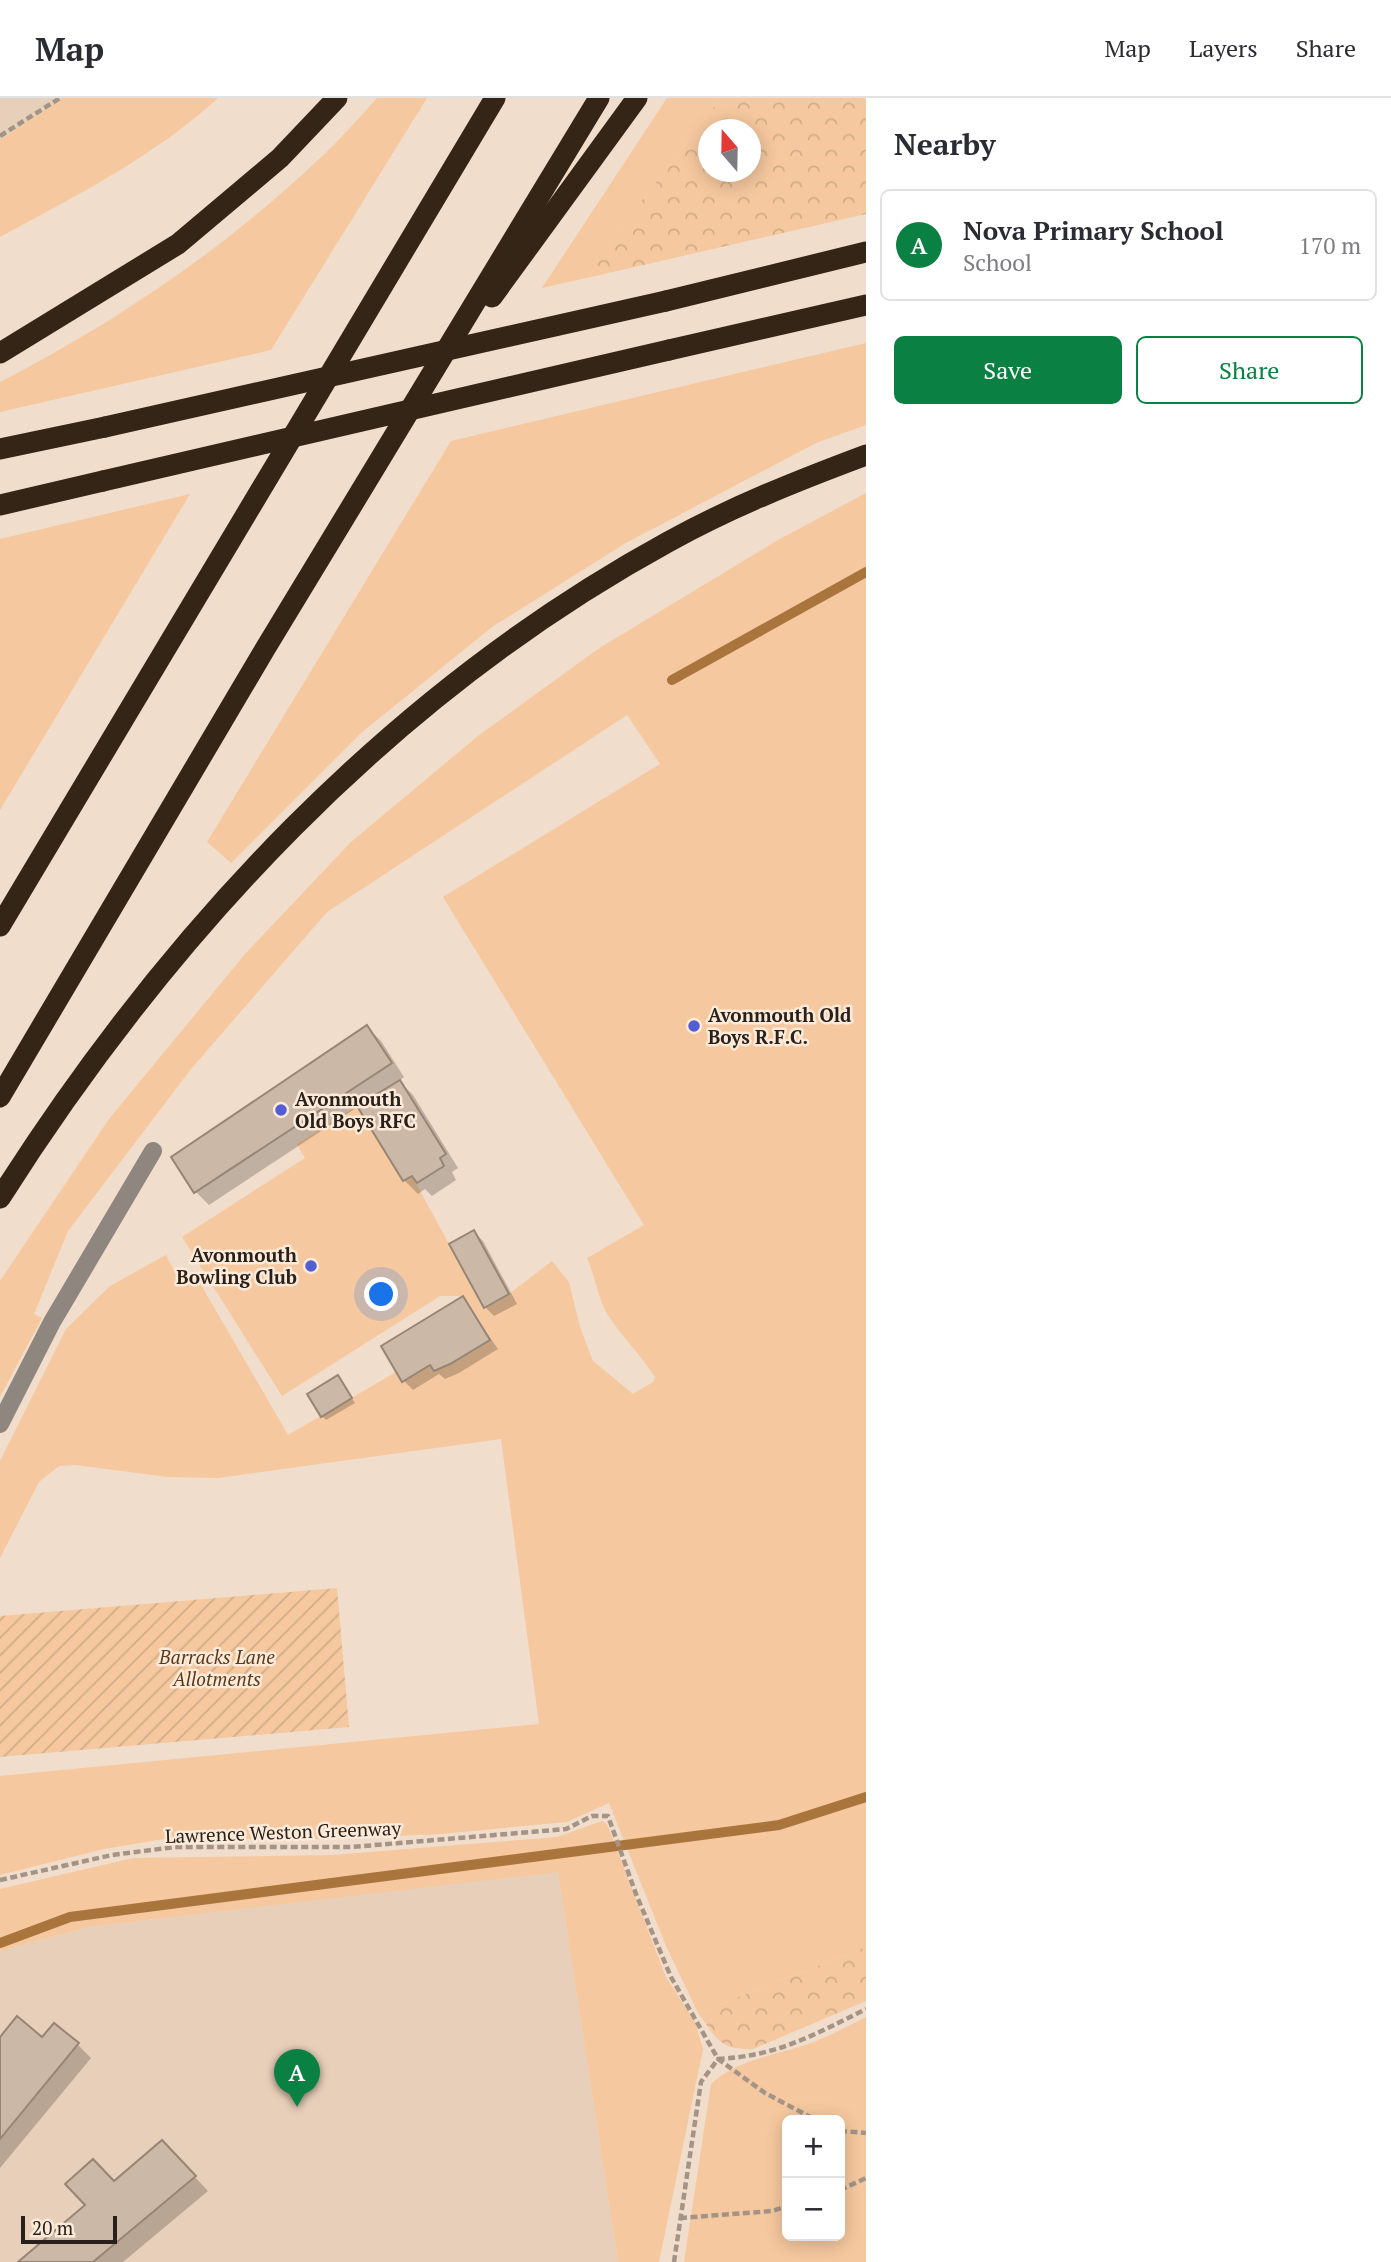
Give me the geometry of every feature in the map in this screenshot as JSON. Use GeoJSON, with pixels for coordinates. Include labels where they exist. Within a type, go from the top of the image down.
{"type":"FeatureCollection","features":[{"type":"Feature","properties":{"kind":"highway"},"geometry":{"type":"LineString","coordinates":[[0,353],[178,244],[280,158],[337,98]]}},
{"type":"Feature","properties":{"kind":"highway"},"geometry":{"type":"LineString","coordinates":[[0,926],[495,98]]}},
{"type":"Feature","properties":{"kind":"highway"},"geometry":{"type":"LineString","coordinates":[[0,1097],[403,419],[599,98]]}},
{"type":"Feature","properties":{"kind":"highway"},"geometry":{"type":"LineString","coordinates":[[403,419],[637,98]]}},
{"type":"Feature","properties":{"kind":"highway"},"geometry":{"type":"LineString","coordinates":[[0,449],[666,301],[866,252]]}},
{"type":"Feature","properties":{"kind":"highway"},"geometry":{"type":"LineString","coordinates":[[0,505],[866,305]]}},
{"type":"Feature","properties":{"kind":"highway"},"geometry":{"type":"LineString","coordinates":[[0,1198],[115,1031],[183,947],[274,844],[364,759],[511,641],[600,582],[669,541],[733,510],[866,455]]}},
{"type":"Feature","properties":{"kind":"street"},"geometry":{"type":"LineString","coordinates":[[0,1424],[51,1322],[153,1151]]}},
{"type":"Feature","properties":{"kind":"path"},"geometry":{"type":"LineString","coordinates":[[0,136],[60,98]]}},
{"type":"Feature","properties":{"kind":"path","name":"Lawrence Weston Greenway"},"geometry":{"type":"LineString","coordinates":[[0,1880],[112,1855],[175,1847],[352,1847],[566,1829],[592,1816],[608,1816],[636,1894],[671,1977],[718,2059]]}},
{"type":"Feature","properties":{"kind":"path"},"geometry":{"type":"LineString","coordinates":[[718,2059],[755,2057],[809,2038],[866,2009]]}},
{"type":"Feature","properties":{"kind":"path"},"geometry":{"type":"LineString","coordinates":[[718,2059],[765,2093],[807,2115]]}},
{"type":"Feature","properties":{"kind":"path"},"geometry":{"type":"LineString","coordinates":[[674,2262],[701,2082],[718,2059]]}},
{"type":"Feature","properties":{"kind":"path"},"geometry":{"type":"LineString","coordinates":[[845,2131],[866,2133]]}},
{"type":"Feature","properties":{"kind":"path"},"geometry":{"type":"LineString","coordinates":[[845,2188],[866,2178]]}},
{"type":"Feature","properties":{"kind":"path"},"geometry":{"type":"LineString","coordinates":[[680,2218],[772,2211],[782,2208]]}},
{"type":"Feature","properties":{"kind":"shaded area"},"geometry":{"type":"Polygon","coordinates":[[[0,98],[63,98],[0,140],[0,98]]]}},
{"type":"Feature","properties":{"kind":"shaded area"},"geometry":{"type":"Polygon","coordinates":[[[558,1871],[618,2262],[0,2262],[0,1951],[88,1927],[558,1871]]]}},
{"type":"Feature","properties":{"kind":"green space"},"geometry":{"type":"Polygon","coordinates":[[[63,98],[218,98],[140,157],[0,237],[0,140],[63,98]]]}},
{"type":"Feature","properties":{"kind":"green space"},"geometry":{"type":"Polygon","coordinates":[[[377,98],[427,98],[271,350],[0,412],[0,382],[85,335],[206,254],[282,193],[341,138],[377,98]]]}},
{"type":"Feature","properties":{"kind":"green space"},"geometry":{"type":"Polygon","coordinates":[[[667,98],[721,98],[705,119],[698,119],[698,128],[593,264],[604,274],[542,288],[667,98]]]}},
{"type":"Feature","properties":{"kind":"green space"},"geometry":{"type":"Polygon","coordinates":[[[721,98],[866,98],[866,214],[604,274],[593,264],[698,128],[698,182],[761,182],[761,119],[705,119],[721,98]]]}},
{"type":"Feature","properties":{"kind":"green space"},"geometry":{"type":"Polygon","coordinates":[[[866,343],[866,425],[816,443],[624,544],[492,627],[361,733],[231,863],[207,842],[451,441],[866,343]]]}},
{"type":"Feature","properties":{"kind":"green space"},"geometry":{"type":"Polygon","coordinates":[[[866,493],[866,1947],[698,2013],[666,1946],[609,1803],[567,1822],[441,1834],[328,1839],[164,1839],[104,1849],[0,1875],[0,1776],[539,1724],[501,1439],[218,1478],[168,1477],[75,1465],[59,1466],[39,1482],[0,1558],[0,1461],[66,1329],[110,1286],[166,1255],[179,1280],[193,1271],[288,1435],[396,1372],[403,1382],[430,1365],[489,1340],[463,1296],[440,1296],[282,1396],[182,1237],[305,1158],[297,1144],[357,1106],[403,1181],[412,1176],[483,1307],[509,1294],[552,1261],[569,1282],[580,1327],[593,1361],[633,1394],[653,1382],[655,1377],[605,1309],[587,1258],[644,1225],[443,897],[660,764],[627,715],[327,912],[191,1069],[68,1231],[34,1314],[42,1318],[0,1397],[0,1281],[109,1119],[245,954],[351,842],[478,736],[598,649],[778,540],[866,493]]]}},
{"type":"Feature","properties":{"kind":"green space"},"geometry":{"type":"Polygon","coordinates":[[[190,494],[0,810],[0,539],[190,494]]]}},
{"type":"Feature","properties":{"kind":"green space","name":"Barracks Lane Allotments"},"geometry":{"type":"Polygon","coordinates":[[[337,1588],[349,1727],[0,1757],[0,1616],[337,1588]]]}},
{"type":"Feature","properties":{"kind":"green space"},"geometry":{"type":"Polygon","coordinates":[[[602,1821],[607,1824],[666,1977],[695,2022],[703,2049],[659,2262],[618,2262],[558,1872],[88,1927],[0,1951],[0,1889],[133,1858],[333,1855],[557,1837],[602,1821]]]}},
{"type":"Feature","properties":{"kind":"green space"},"geometry":{"type":"Polygon","coordinates":[[[866,1947],[866,2001],[753,2049],[726,2045],[698,2013],[866,1947]]]}},
{"type":"Feature","properties":{"kind":"green space"},"geometry":{"type":"Polygon","coordinates":[[[866,2017],[866,2262],[684,2262],[711,2084],[746,2063],[832,2034],[866,2017]]]}},
{"type":"Feature","properties":{"kind":"building","name":"Avonmouth Old Boys RFC"},"geometry":{"type":"Polygon","coordinates":[[[367,1025],[392,1063],[194,1193],[171,1157],[367,1025]]]}},
{"type":"Feature","properties":{"kind":"building"},"geometry":{"type":"Polygon","coordinates":[[[400,1080],[446,1154],[440,1158],[444,1166],[417,1183],[412,1176],[403,1181],[357,1106],[400,1080]]]}},
{"type":"Feature","properties":{"kind":"building"},"geometry":{"type":"Polygon","coordinates":[[[474,1230],[509,1294],[484,1308],[449,1244],[474,1230]]]}},
{"type":"Feature","properties":{"kind":"building"},"geometry":{"type":"Polygon","coordinates":[[[463,1296],[490,1340],[450,1364],[434,1371],[430,1365],[402,1382],[381,1346],[463,1296]]]}},
{"type":"Feature","properties":{"kind":"building"},"geometry":{"type":"Polygon","coordinates":[[[338,1375],[352,1398],[321,1417],[307,1394],[338,1375]]]}},
{"type":"Feature","properties":{"kind":"building"},"geometry":{"type":"Polygon","coordinates":[[[17,2016],[42,2037],[54,2023],[79,2043],[0,2139],[0,2037],[17,2016]]]}},
{"type":"Feature","properties":{"kind":"building"},"geometry":{"type":"Polygon","coordinates":[[[162,2140],[196,2176],[93,2262],[18,2262],[85,2205],[65,2184],[93,2159],[114,2181],[162,2140]]]}},
{"type":"Feature","properties":{"kind":"waterway"},"geometry":{"type":"LineString","coordinates":[[672,680],[866,572]]}},
{"type":"Feature","properties":{"kind":"waterway"},"geometry":{"type":"LineString","coordinates":[[0,1943],[70,1917],[779,1825],[866,1797]]}},
{"type":"Feature","properties":{"kind":"place","name":"Avonmouth Old Boys R.F.C."},"geometry":{"type":"Point","coordinates":[694,1026]}},
{"type":"Feature","properties":{"kind":"place","name":"Avonmouth Old Boys RFC"},"geometry":{"type":"Point","coordinates":[281,1110]}},
{"type":"Feature","properties":{"kind":"place","name":"Avonmouth Bowling Club"},"geometry":{"type":"Point","coordinates":[311,1266]}},
{"type":"Feature","properties":{"kind":"place","name":"Nova Primary School"},"geometry":{"type":"Point","coordinates":[297,2107]}}]}
